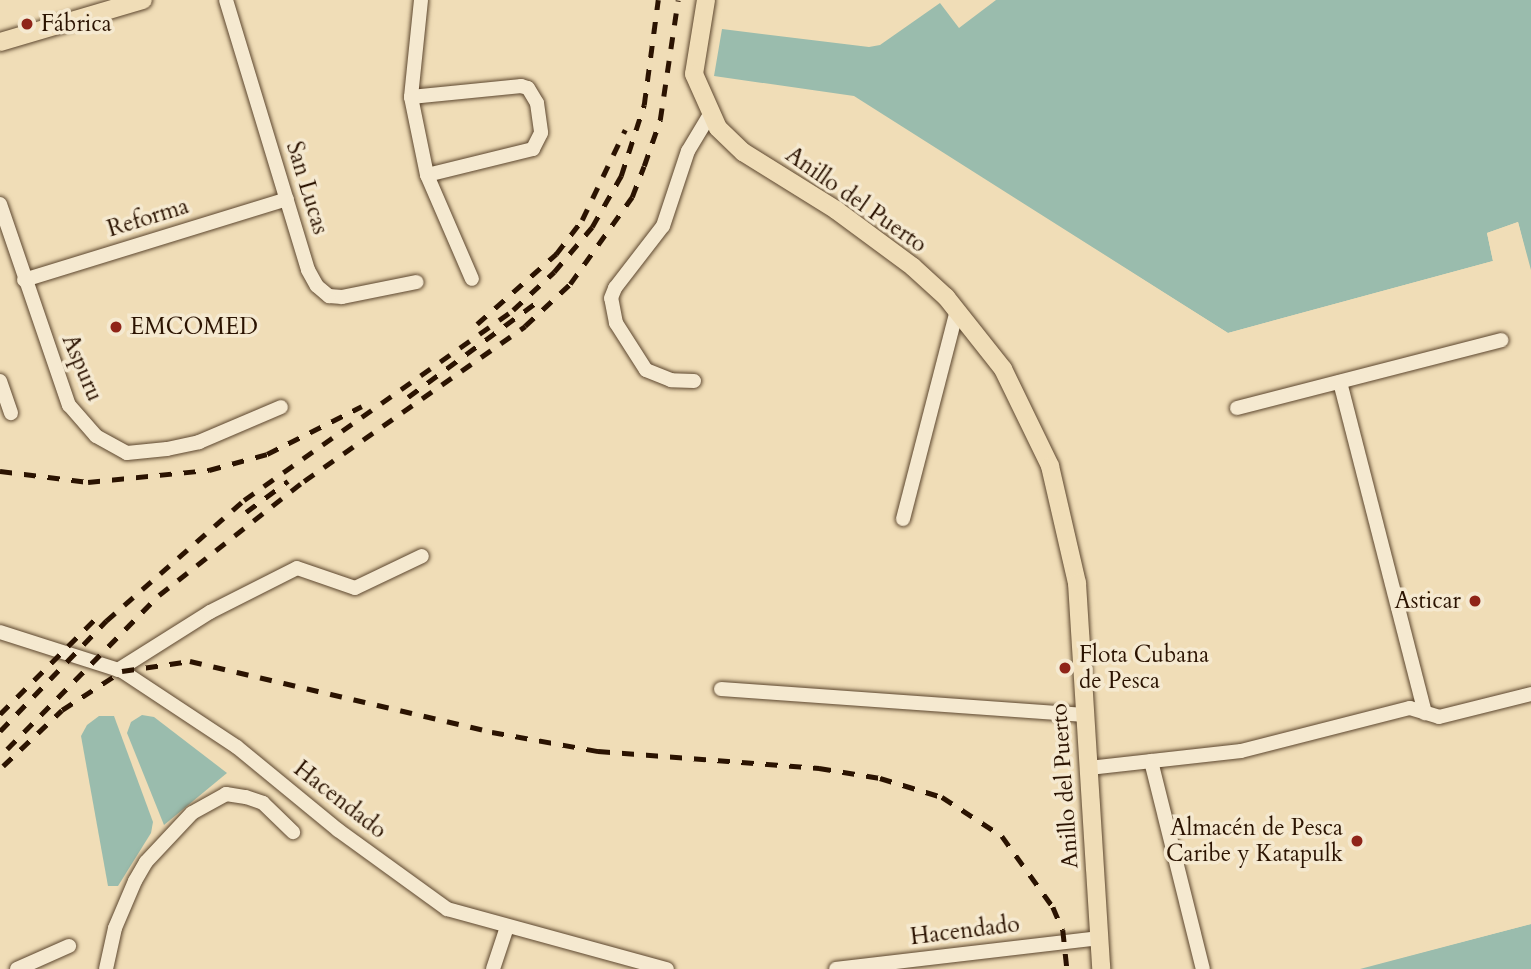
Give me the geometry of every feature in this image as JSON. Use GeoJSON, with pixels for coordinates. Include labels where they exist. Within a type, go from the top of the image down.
{"type":"FeatureCollection","features":[{"type":"Feature","properties":{"kind":"main road"},"geometry":{"type":"LineString","coordinates":[[0,42],[143,0]]}},
{"type":"Feature","properties":{"kind":"main road","name":"Anillo del Puerto"},"geometry":{"type":"LineString","coordinates":[[706,0],[694,74],[709,116],[743,152],[847,218],[913,267],[957,310],[1003,369],[1050,466],[1072,549],[1101,969]]}},
{"type":"Feature","properties":{"kind":"street","name":"San Lucas"},"geometry":{"type":"LineString","coordinates":[[226,0],[308,270],[329,296],[342,297],[417,282]]}},
{"type":"Feature","properties":{"kind":"street"},"geometry":{"type":"LineString","coordinates":[[421,0],[411,97],[428,175],[472,279]]}},
{"type":"Feature","properties":{"kind":"street"},"geometry":{"type":"LineString","coordinates":[[411,97],[521,86],[528,88],[537,103],[541,134],[533,149],[428,175]]}},
{"type":"Feature","properties":{"kind":"street"},"geometry":{"type":"LineString","coordinates":[[694,381],[671,380],[646,370],[616,323],[611,298],[615,288],[663,226],[688,151],[709,116]]}},
{"type":"Feature","properties":{"kind":"street","name":"Reforma"},"geometry":{"type":"LineString","coordinates":[[24,280],[287,199]]}},
{"type":"Feature","properties":{"kind":"street","name":"Aspuru"},"geometry":{"type":"LineString","coordinates":[[0,206],[69,405],[96,436],[117,449],[142,453],[199,442],[281,407]]}},
{"type":"Feature","properties":{"kind":"street"},"geometry":{"type":"LineString","coordinates":[[903,519],[957,310]]}},
{"type":"Feature","properties":{"kind":"street"},"geometry":{"type":"LineString","coordinates":[[1237,408],[1501,340]]}},
{"type":"Feature","properties":{"kind":"street"},"geometry":{"type":"LineString","coordinates":[[0,381],[11,413]]}},
{"type":"Feature","properties":{"kind":"street"},"geometry":{"type":"LineString","coordinates":[[1340,382],[1425,713]]}},
{"type":"Feature","properties":{"kind":"street"},"geometry":{"type":"LineString","coordinates":[[118,670],[211,612],[297,568],[355,588],[422,556]]}},
{"type":"Feature","properties":{"kind":"street","name":"Hacendado"},"geometry":{"type":"LineString","coordinates":[[0,632],[118,670],[237,747],[338,830],[447,909],[667,969]]}},
{"type":"Feature","properties":{"kind":"street"},"geometry":{"type":"LineString","coordinates":[[721,689],[1085,715]]}},
{"type":"Feature","properties":{"kind":"street"},"geometry":{"type":"LineString","coordinates":[[1089,768],[1241,751],[1410,708],[1438,717],[1531,694]]}},
{"type":"Feature","properties":{"kind":"street"},"geometry":{"type":"LineString","coordinates":[[1151,761],[1203,969]]}},
{"type":"Feature","properties":{"kind":"street"},"geometry":{"type":"LineString","coordinates":[[106,969],[115,928],[135,881],[146,862],[192,813],[226,794],[246,797],[263,803],[293,832]]}},
{"type":"Feature","properties":{"kind":"street"},"geometry":{"type":"LineString","coordinates":[[493,969],[507,927]]}},
{"type":"Feature","properties":{"kind":"street","name":"Hacendado"},"geometry":{"type":"LineString","coordinates":[[836,969],[1099,938]]}},
{"type":"Feature","properties":{"kind":"street"},"geometry":{"type":"LineString","coordinates":[[17,969],[69,946]]}},
{"type":"Feature","properties":{"kind":"shaded area"},"geometry":{"type":"Polygon","coordinates":[[[996,0],[1531,0],[1531,270],[1518,222],[1487,233],[1493,261],[1228,333],[854,96],[714,76],[722,29],[869,47],[880,45],[940,3],[959,28],[996,0]]]}},
{"type":"Feature","properties":{"kind":"shaded area"},"geometry":{"type":"Polygon","coordinates":[[[142,715],[154,717],[227,773],[164,825],[127,733],[131,722],[142,715]]]}},
{"type":"Feature","properties":{"kind":"shaded area"},"geometry":{"type":"Polygon","coordinates":[[[99,716],[114,716],[153,822],[151,833],[118,886],[108,886],[81,736],[87,725],[99,716]]]}},
{"type":"Feature","properties":{"kind":"shaded area"},"geometry":{"type":"Polygon","coordinates":[[[1531,924],[1531,969],[1360,969],[1531,924]]]}},
{"type":"Feature","properties":{"kind":"pier"},"geometry":{"type":"Polygon","coordinates":[[[900,127],[1228,333],[1493,261],[1487,233],[1518,222],[1531,274],[1516,227],[1491,235],[1494,264],[1227,336],[900,127]]]}},
{"type":"Feature","properties":{"kind":"pier"},"geometry":{"type":"Polygon","coordinates":[[[1531,920],[1531,924],[1357,969],[1359,966],[1531,920]]]}},
{"type":"Feature","properties":{"kind":"railway"},"geometry":{"type":"LineString","coordinates":[[0,731],[106,621],[244,500],[513,310],[554,272],[592,227],[621,176],[644,105],[658,0]]}},
{"type":"Feature","properties":{"kind":"railway"},"geometry":{"type":"LineString","coordinates":[[7,749],[159,595],[304,481],[525,326],[570,284],[632,197],[644,166],[660,120],[678,0]]}},
{"type":"Feature","properties":{"kind":"railway"},"geometry":{"type":"LineString","coordinates":[[477,324],[556,254],[582,220],[625,130]]}},
{"type":"Feature","properties":{"kind":"railway"},"geometry":{"type":"LineString","coordinates":[[408,397],[541,299]]}},
{"type":"Feature","properties":{"kind":"railway"},"geometry":{"type":"LineString","coordinates":[[0,471],[88,482],[209,470],[267,454],[362,406]]}},
{"type":"Feature","properties":{"kind":"railway"},"geometry":{"type":"LineString","coordinates":[[246,512],[288,481]]}},
{"type":"Feature","properties":{"kind":"railway"},"geometry":{"type":"LineString","coordinates":[[0,714],[100,614]]}},
{"type":"Feature","properties":{"kind":"railway"},"geometry":{"type":"LineString","coordinates":[[3,766],[62,710],[122,671],[190,661],[492,732],[598,751],[819,768],[880,778],[942,797],[1002,836],[1053,907],[1063,930],[1067,969]]}},
{"type":"Feature","properties":{"kind":"place","name":"Fábrica"},"geometry":{"type":"Point","coordinates":[27,24]}},
{"type":"Feature","properties":{"kind":"place","name":"EMCOMED"},"geometry":{"type":"Point","coordinates":[116,327]}},
{"type":"Feature","properties":{"kind":"place","name":"Asticar"},"geometry":{"type":"Point","coordinates":[1475,601]}},
{"type":"Feature","properties":{"kind":"place","name":"Flota Cubana de Pesca"},"geometry":{"type":"Point","coordinates":[1065,668]}},
{"type":"Feature","properties":{"kind":"place","name":"Almacén de Pesca Caribe y Katapulk"},"geometry":{"type":"Point","coordinates":[1357,841]}}]}
